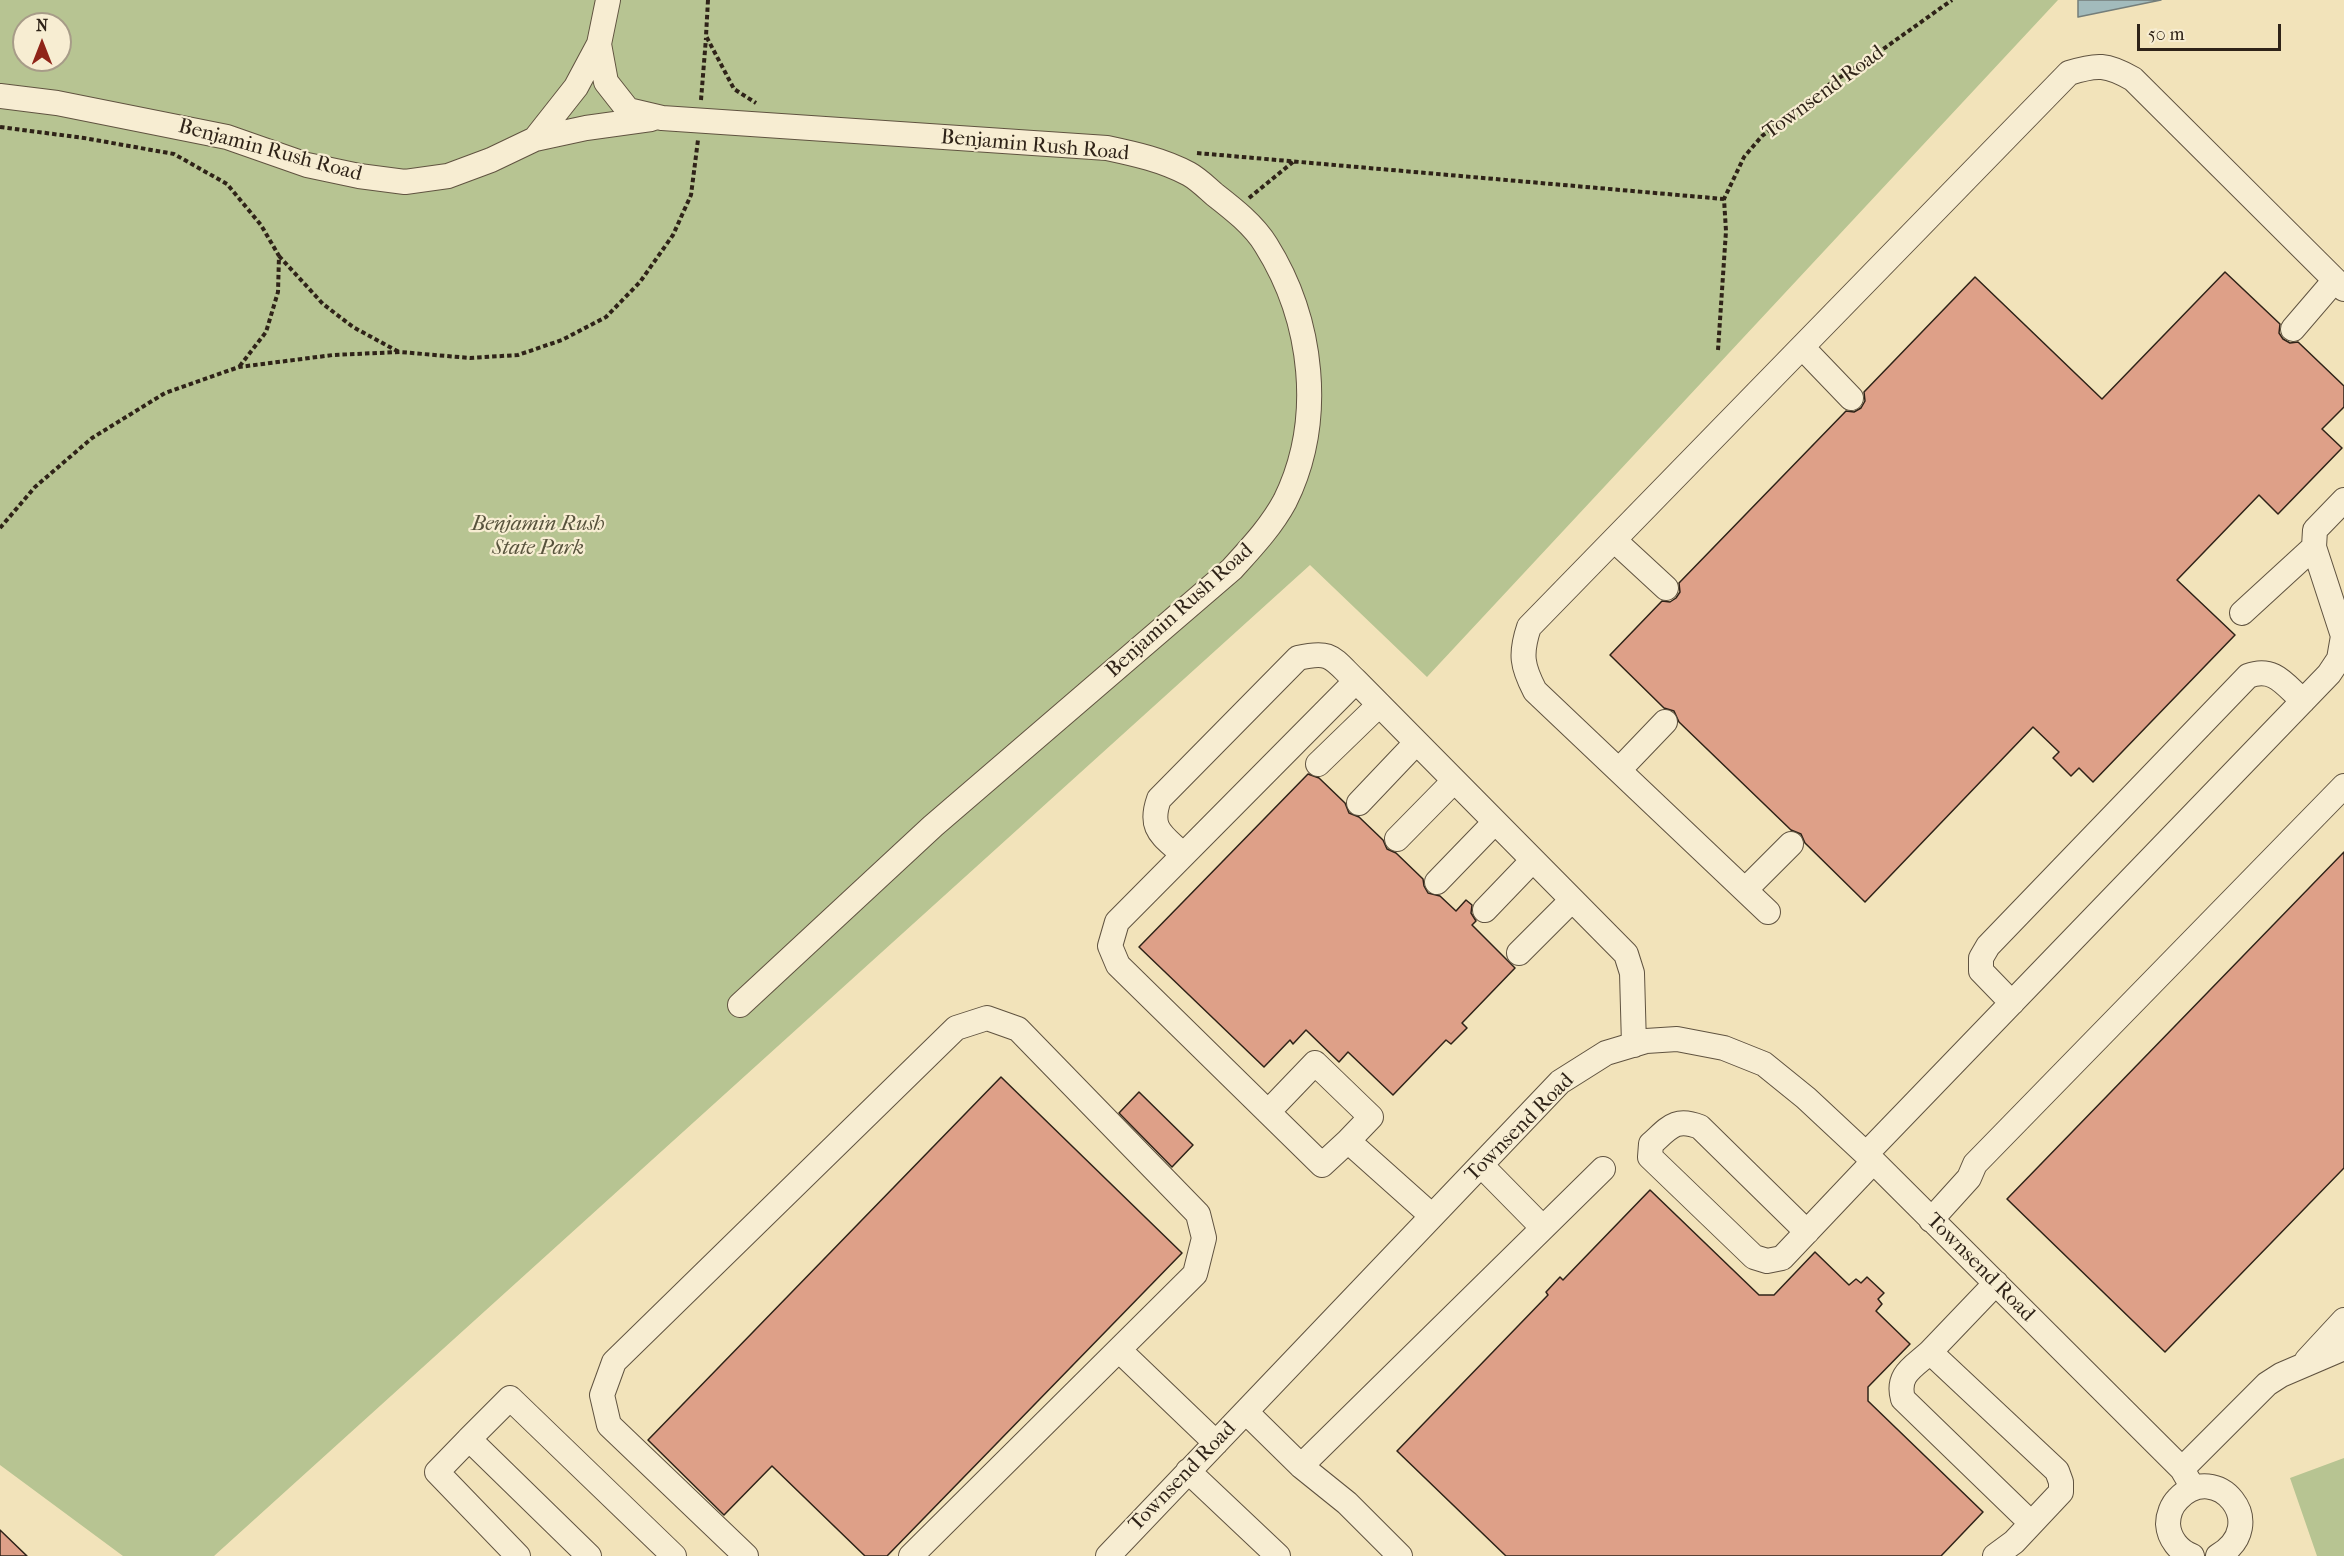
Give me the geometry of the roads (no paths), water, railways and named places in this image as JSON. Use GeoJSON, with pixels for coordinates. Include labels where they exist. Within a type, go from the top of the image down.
{"type":"FeatureCollection","features":[{"type":"Feature","properties":{"kind":"street","name":"Benjamin Rush Road"},"geometry":{"type":"LineString","coordinates":[[535,139],[576,87],[599,44],[608,0]]}},
{"type":"Feature","properties":{"kind":"street","name":"Benjamin Rush Road"},"geometry":{"type":"LineString","coordinates":[[599,44],[606,82],[628,110],[662,118],[1107,148],[1150,158],[1190,175],[1235,210],[1265,243],[1285,280],[1299,320],[1310,371],[1308,424],[1300,459],[1285,501],[1263,535],[1232,569],[933,826],[740,1005]]}},
{"type":"Feature","properties":{"kind":"street"},"geometry":{"type":"LineString","coordinates":[[1768,912],[1535,692],[1524,671],[1523,647],[1529,627],[2069,73],[2092,65],[2114,69],[2133,79],[2340,284],[2293,329]]}},
{"type":"Feature","properties":{"kind":"street","name":"Benjamin Rush Road"},"geometry":{"type":"LineString","coordinates":[[0,96],[57,103],[216,135],[307,165],[359,176],[405,182],[448,176],[491,160],[535,139],[586,128],[662,118]]}},
{"type":"Feature","properties":{"kind":"street"},"geometry":{"type":"LineString","coordinates":[[1802,347],[1851,398]]}},
{"type":"Feature","properties":{"kind":"street"},"geometry":{"type":"LineString","coordinates":[[1807,1232],[1700,1127],[1687,1122],[1673,1125],[1651,1144],[1650,1157],[1754,1257],[1767,1261],[1782,1258],[1807,1232],[1869,1158],[2012,1003],[2329,674],[2339,659],[2343,636],[2314,547],[2315,530],[2344,500]]}},
{"type":"Feature","properties":{"kind":"street"},"geometry":{"type":"LineString","coordinates":[[1614,540],[1666,588]]}},
{"type":"Feature","properties":{"kind":"street"},"geometry":{"type":"LineString","coordinates":[[2242,613],[2314,547]]}},
{"type":"Feature","properties":{"kind":"street"},"geometry":{"type":"LineString","coordinates":[[1183,855],[1157,829],[1154,814],[1159,799],[1298,658],[1318,653],[1333,659],[1626,954],[1632,973],[1634,1045]]}},
{"type":"Feature","properties":{"kind":"street"},"geometry":{"type":"LineString","coordinates":[[2012,1003],[1981,971],[1981,958],[1988,946],[2248,675],[2260,671],[2275,675],[2303,701]]}},
{"type":"Feature","properties":{"kind":"street"},"geometry":{"type":"LineString","coordinates":[[1268,1112],[1315,1062],[1371,1117],[1322,1166],[1118,965],[1110,946],[1117,922],[1356,681]]}},
{"type":"Feature","properties":{"kind":"street"},"geometry":{"type":"LineString","coordinates":[[1318,764],[1380,705]]}},
{"type":"Feature","properties":{"kind":"street"},"geometry":{"type":"LineString","coordinates":[[1619,770],[1665,722]]}},
{"type":"Feature","properties":{"kind":"street"},"geometry":{"type":"LineString","coordinates":[[1359,803],[1416,743]]}},
{"type":"Feature","properties":{"kind":"street"},"geometry":{"type":"LineString","coordinates":[[1397,839],[1454,781]]}},
{"type":"Feature","properties":{"kind":"street"},"geometry":{"type":"LineString","coordinates":[[1931,1220],[1969,1178],[1985,1170],[2036,1109],[2220,921],[2344,786]]}},
{"type":"Feature","properties":{"kind":"street"},"geometry":{"type":"LineString","coordinates":[[2220,921],[2344,803]]}},
{"type":"Feature","properties":{"kind":"street"},"geometry":{"type":"LineString","coordinates":[[1437,882],[1495,822]]}},
{"type":"Feature","properties":{"kind":"street"},"geometry":{"type":"LineString","coordinates":[[1745,890],[1791,844]]}},
{"type":"Feature","properties":{"kind":"street"},"geometry":{"type":"LineString","coordinates":[[1485,910],[1533,860]]}},
{"type":"Feature","properties":{"kind":"street"},"geometry":{"type":"LineString","coordinates":[[1519,953],[1572,900]]}},
{"type":"Feature","properties":{"kind":"street"},"geometry":{"type":"LineString","coordinates":[[746,1556],[609,1425],[602,1395],[614,1362],[956,1028],[987,1018],[1018,1029],[1198,1214],[1204,1238],[1195,1275],[911,1556]]}},
{"type":"Feature","properties":{"kind":"street","name":"Townsend Road"},"geometry":{"type":"LineString","coordinates":[[1108,1556],[1560,1082],[1606,1053],[1646,1041],[1677,1039],[1724,1048],[1764,1064],[1806,1098],[1995,1283],[2187,1479]]}},
{"type":"Feature","properties":{"kind":"street"},"geometry":{"type":"LineString","coordinates":[[1348,1141],[1432,1216]]}},
{"type":"Feature","properties":{"kind":"street"},"geometry":{"type":"LineString","coordinates":[[1481,1165],[1543,1228]]}},
{"type":"Feature","properties":{"kind":"street"},"geometry":{"type":"LineString","coordinates":[[1301,1466],[1603,1169]]}},
{"type":"Feature","properties":{"kind":"street"},"geometry":{"type":"LineString","coordinates":[[1995,1283],[1930,1352],[1903,1377],[1900,1387],[1903,1399],[2031,1523]]}},
{"type":"Feature","properties":{"kind":"street"},"geometry":{"type":"LineString","coordinates":[[2303,1365],[2344,1320]]}},
{"type":"Feature","properties":{"kind":"street"},"geometry":{"type":"LineString","coordinates":[[2192,1556],[2176,1545],[2168,1524],[2170,1513],[2182,1494],[2187,1479],[2267,1384],[2303,1365],[2344,1348]]}},
{"type":"Feature","properties":{"kind":"street"},"geometry":{"type":"LineString","coordinates":[[1119,1350],[1215,1443]]}},
{"type":"Feature","properties":{"kind":"street"},"geometry":{"type":"LineString","coordinates":[[1930,1352],[2057,1471],[2061,1482],[2061,1492],[2014,1542],[1995,1556]]}},
{"type":"Feature","properties":{"kind":"street"},"geometry":{"type":"LineString","coordinates":[[518,1556],[437,1472],[510,1398],[674,1556]]}},
{"type":"Feature","properties":{"kind":"street"},"geometry":{"type":"LineString","coordinates":[[1246,1412],[1301,1466],[1347,1503],[1400,1556]]}},
{"type":"Feature","properties":{"kind":"street"},"geometry":{"type":"LineString","coordinates":[[469,1439],[590,1556]]}},
{"type":"Feature","properties":{"kind":"street"},"geometry":{"type":"LineString","coordinates":[[1188,1472],[1278,1556]]}},
{"type":"Feature","properties":{"kind":"street"},"geometry":{"type":"LineString","coordinates":[[2187,1479],[2228,1495],[2236,1504],[2241,1516],[2241,1528],[2237,1540],[2229,1550],[2218,1556]]}},
{"type":"Feature","properties":{"kind":"water"},"geometry":{"type":"Polygon","coordinates":[[[2078,0],[2161,0],[2078,17],[2078,0]]]}},
{"type":"Feature","properties":{"kind":"park label","name":"Benjamin Rush State Park"},"geometry":{"type":"Point","coordinates":[538,537]}}]}
